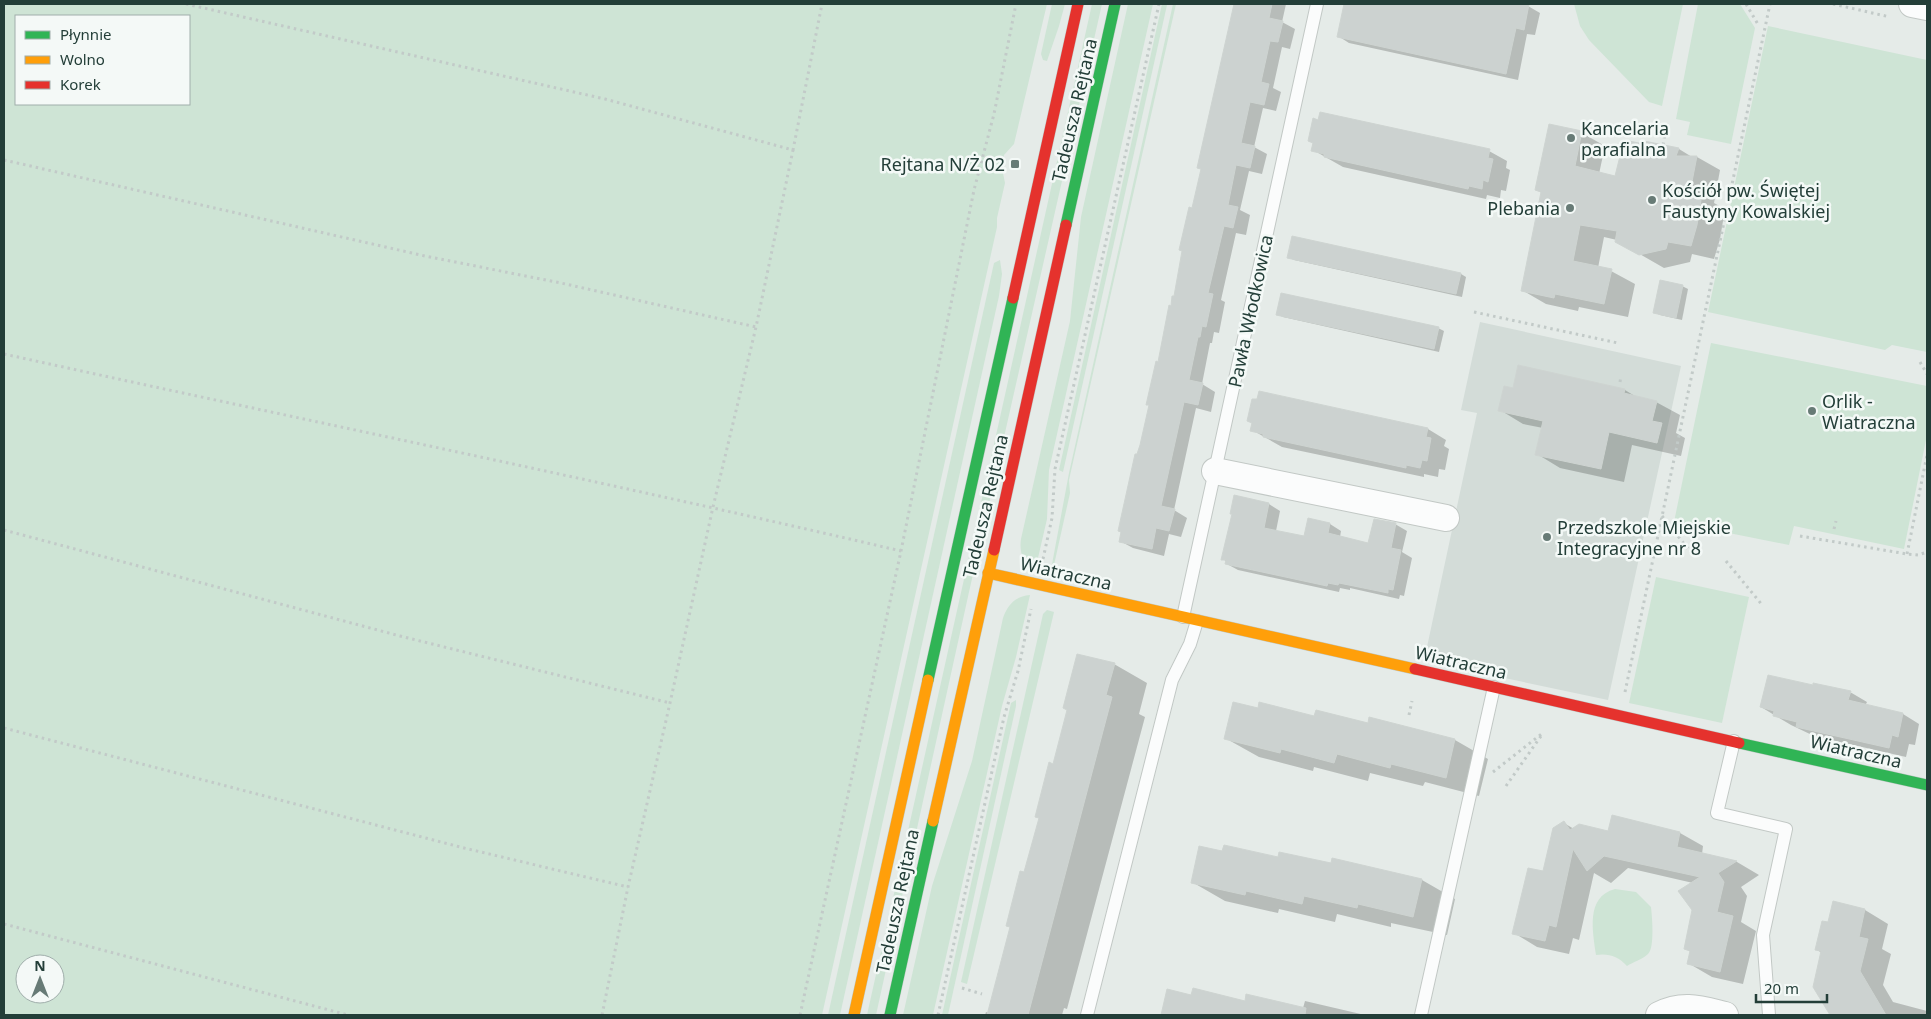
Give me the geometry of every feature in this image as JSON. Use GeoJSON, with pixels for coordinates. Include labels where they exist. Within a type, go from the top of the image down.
{"type":"FeatureCollection","features":[{"type":"Feature","properties":{"kind":"main road","name":"Tadeusza Rejtana"},"geometry":{"type":"LineString","coordinates":[[854,1015],[1078,4]]}},
{"type":"Feature","properties":{"kind":"main road","name":"Tadeusza Rejtana"},"geometry":{"type":"LineString","coordinates":[[890,1015],[1115,4]]}},
{"type":"Feature","properties":{"kind":"main road","name":"Wiatraczna"},"geometry":{"type":"LineString","coordinates":[[988,573],[1927,785]]}},
{"type":"Feature","properties":{"kind":"street"},"geometry":{"type":"LineString","coordinates":[[1906,12],[1927,7]]}},
{"type":"Feature","properties":{"kind":"street"},"geometry":{"type":"LineString","coordinates":[[1215,471],[1446,518]]}},
{"type":"Feature","properties":{"kind":"street"},"geometry":{"type":"LineString","coordinates":[[1659,1015],[1682,1007],[1697,1008],[1725,1015]]}},
{"type":"Feature","properties":{"kind":"lane","name":"Pawła Włodkowica"},"geometry":{"type":"LineString","coordinates":[[1183,617],[1317,4]]}},
{"type":"Feature","properties":{"kind":"lane"},"geometry":{"type":"LineString","coordinates":[[1086,1015],[1172,680],[1190,644],[1197,620]]}},
{"type":"Feature","properties":{"kind":"lane"},"geometry":{"type":"LineString","coordinates":[[1421,1015],[1494,687]]}},
{"type":"Feature","properties":{"kind":"lane"},"geometry":{"type":"LineString","coordinates":[[1734,741],[1717,813],[1786,829],[1763,935],[1768,1015]]}},
{"type":"Feature","properties":{"kind":"path"},"geometry":{"type":"LineString","coordinates":[[186,4],[605,99],[793,150]]}},
{"type":"Feature","properties":{"kind":"path"},"geometry":{"type":"LineString","coordinates":[[602,1015],[628,887],[713,507],[756,328],[822,4]]}},
{"type":"Feature","properties":{"kind":"path"},"geometry":{"type":"LineString","coordinates":[[800,1015],[901,551],[974,190],[994,114],[1016,4]]}},
{"type":"Feature","properties":{"kind":"path"},"geometry":{"type":"LineString","coordinates":[[1042,563],[1052,518],[1055,469],[1159,4]]}},
{"type":"Feature","properties":{"kind":"path"},"geometry":{"type":"LineString","coordinates":[[1746,4],[1759,26]]}},
{"type":"Feature","properties":{"kind":"path"},"geometry":{"type":"LineString","coordinates":[[1623,700],[1770,4]]}},
{"type":"Feature","properties":{"kind":"path"},"geometry":{"type":"LineString","coordinates":[[1833,4],[1906,12]]}},
{"type":"Feature","properties":{"kind":"path"},"geometry":{"type":"LineString","coordinates":[[1664,145],[1667,122]]}},
{"type":"Feature","properties":{"kind":"path"},"geometry":{"type":"LineString","coordinates":[[4,160],[425,256],[561,282],[756,328]]}},
{"type":"Feature","properties":{"kind":"path"},"geometry":{"type":"LineString","coordinates":[[1474,312],[1618,343]]}},
{"type":"Feature","properties":{"kind":"path"},"geometry":{"type":"LineString","coordinates":[[4,354],[233,405],[583,479],[689,504],[713,507],[901,551]]}},
{"type":"Feature","properties":{"kind":"path"},"geometry":{"type":"LineString","coordinates":[[1920,362],[1927,374]]}},
{"type":"Feature","properties":{"kind":"path"},"geometry":{"type":"LineString","coordinates":[[1620,382],[1621,376]]}},
{"type":"Feature","properties":{"kind":"path"},"geometry":{"type":"LineString","coordinates":[[1907,554],[1927,456]]}},
{"type":"Feature","properties":{"kind":"path"},"geometry":{"type":"LineString","coordinates":[[1662,516],[1693,555]]}},
{"type":"Feature","properties":{"kind":"path"},"geometry":{"type":"LineString","coordinates":[[1834,529],[1836,521]]}},
{"type":"Feature","properties":{"kind":"path"},"geometry":{"type":"LineString","coordinates":[[4,530],[400,636],[670,703]]}},
{"type":"Feature","properties":{"kind":"path"},"geometry":{"type":"LineString","coordinates":[[1800,536],[1907,554],[1918,555],[1927,552]]}},
{"type":"Feature","properties":{"kind":"path"},"geometry":{"type":"LineString","coordinates":[[1726,561],[1763,606]]}},
{"type":"Feature","properties":{"kind":"path"},"geometry":{"type":"LineString","coordinates":[[938,1015],[1004,717],[1018,671],[1033,604]]}},
{"type":"Feature","properties":{"kind":"path"},"geometry":{"type":"LineString","coordinates":[[1410,715],[1412,701]]}},
{"type":"Feature","properties":{"kind":"path"},"geometry":{"type":"LineString","coordinates":[[4,728],[455,846],[628,887]]}},
{"type":"Feature","properties":{"kind":"path"},"geometry":{"type":"LineString","coordinates":[[1490,774],[1544,732],[1506,786]]}},
{"type":"Feature","properties":{"kind":"path"},"geometry":{"type":"LineString","coordinates":[[4,924],[348,1015]]}},
{"type":"Feature","properties":{"kind":"path"},"geometry":{"type":"LineString","coordinates":[[962,988],[982,994]]}},
{"type":"Feature","properties":{"kind":"shaded area","name":"Przedszkole Miejskie Integracyjne nr 8"},"geometry":{"type":"Polygon","coordinates":[[[1480,322],[1681,366],[1608,700],[1424,661],[1477,413],[1461,410],[1480,322]]]}},
{"type":"Feature","properties":{"kind":"green space"},"geometry":{"type":"Polygon","coordinates":[[[4,4],[1047,4],[1014,144],[1004,155],[1002,168],[1005,183],[997,218],[997,227],[822,1015],[4,1015],[4,4]]]}},
{"type":"Feature","properties":{"kind":"green space"},"geometry":{"type":"Polygon","coordinates":[[[1052,4],[1065,4],[1047,61],[1043,60],[1041,54],[1052,4]]]}},
{"type":"Feature","properties":{"kind":"green space"},"geometry":{"type":"Polygon","coordinates":[[[1092,4],[1102,4],[969,592],[876,1015],[867,1015],[1092,4]]]}},
{"type":"Feature","properties":{"kind":"green space"},"geometry":{"type":"Polygon","coordinates":[[[1128,4],[1153,4],[1049,470],[1047,519],[1035,571],[1027,564],[1023,557],[1021,539],[1070,321],[1081,217],[1128,4]]]}},
{"type":"Feature","properties":{"kind":"green space"},"geometry":{"type":"Polygon","coordinates":[[[1162,4],[1167,5],[1063,472],[1059,470],[1162,4]]]}},
{"type":"Feature","properties":{"kind":"green space"},"geometry":{"type":"Polygon","coordinates":[[[1173,4],[1176,4],[1069,480],[1070,493],[1052,574],[1050,575],[1069,473],[1173,4]]]}},
{"type":"Feature","properties":{"kind":"green space"},"geometry":{"type":"Polygon","coordinates":[[[1574,4],[1683,4],[1662,106],[1649,102],[1589,40],[1580,26],[1574,4]]]}},
{"type":"Feature","properties":{"kind":"green space"},"geometry":{"type":"Polygon","coordinates":[[[1698,4],[1740,4],[1755,28],[1731,144],[1687,135],[1690,122],[1676,119],[1698,4]]]}},
{"type":"Feature","properties":{"kind":"green space"},"geometry":{"type":"Polygon","coordinates":[[[1768,26],[1927,60],[1927,352],[1892,345],[1885,350],[1708,312],[1768,26]]]}},
{"type":"Feature","properties":{"kind":"green space"},"geometry":{"type":"Polygon","coordinates":[[[1000,260],[1002,274],[999,296],[840,1015],[828,1015],[994,263],[1000,260]]]}},
{"type":"Feature","properties":{"kind":"green space","name":"Orlik - Wiatraczna"},"geometry":{"type":"Polygon","coordinates":[[[1711,343],[1927,386],[1927,435],[1904,549],[1794,526],[1789,545],[1674,522],[1711,343]]]}},
{"type":"Feature","properties":{"kind":"green space"},"geometry":{"type":"Polygon","coordinates":[[[1656,577],[1749,597],[1722,723],[1629,703],[1656,577]]]}},
{"type":"Feature","properties":{"kind":"green space"},"geometry":{"type":"Polygon","coordinates":[[[1030,595],[1016,657],[1002,706],[933,1015],[903,1015],[932,886],[972,761],[1003,618],[1013,602],[1021,597],[1030,595]]]}},
{"type":"Feature","properties":{"kind":"green space"},"geometry":{"type":"Polygon","coordinates":[[[1047,610],[1054,612],[967,984],[961,982],[1043,614],[1047,610]]]}},
{"type":"Feature","properties":{"kind":"green space"},"geometry":{"type":"Polygon","coordinates":[[[1016,700],[948,1015],[942,1015],[1011,703],[1016,700]]]}},
{"type":"Feature","properties":{"kind":"green space"},"geometry":{"type":"Polygon","coordinates":[[[1615,889],[1636,892],[1651,907],[1652,945],[1650,951],[1627,966],[1613,956],[1605,954],[1596,955],[1593,936],[1595,907],[1605,893],[1615,889]]]}},
{"type":"Feature","properties":{"kind":"building"},"geometry":{"type":"Polygon","coordinates":[[[1234,4],[1272,4],[1269,18],[1283,21],[1278,42],[1270,41],[1261,82],[1269,84],[1264,105],[1250,102],[1241,143],[1255,146],[1250,168],[1236,165],[1228,205],[1238,207],[1233,228],[1224,226],[1208,293],[1213,294],[1206,327],[1202,326],[1200,337],[1198,337],[1189,380],[1203,383],[1198,405],[1184,402],[1161,506],[1175,509],[1169,531],[1156,528],[1152,549],[1119,542],[1121,532],[1118,531],[1135,454],[1137,454],[1140,445],[1149,405],[1146,405],[1156,361],[1158,362],[1169,305],[1171,306],[1172,296],[1174,296],[1182,251],[1179,250],[1189,207],[1192,208],[1201,169],[1197,168],[1234,4]]]}},
{"type":"Feature","properties":{"kind":"building"},"geometry":{"type":"Polygon","coordinates":[[[1344,4],[1529,4],[1524,30],[1516,28],[1506,74],[1337,37],[1344,4]]]}},
{"type":"Feature","properties":{"kind":"building"},"geometry":{"type":"Polygon","coordinates":[[[1320,112],[1490,149],[1488,158],[1493,159],[1488,182],[1483,180],[1482,189],[1469,186],[1468,189],[1324,157],[1324,154],[1311,151],[1313,143],[1308,141],[1313,118],[1318,120],[1320,112]]]}},
{"type":"Feature","properties":{"kind":"building"},"geometry":{"type":"Polygon","coordinates":[[[1549,124],[1582,131],[1575,166],[1615,176],[1624,140],[1644,144],[1644,141],[1679,148],[1676,156],[1697,156],[1690,192],[1702,194],[1697,225],[1691,246],[1668,242],[1666,249],[1639,255],[1615,242],[1617,231],[1580,225],[1573,261],[1612,269],[1604,304],[1555,294],[1554,298],[1521,291],[1541,192],[1535,190],[1549,124]]]}},
{"type":"Feature","properties":{"kind":"building"},"geometry":{"type":"Polygon","coordinates":[[[1292,236],[1461,273],[1456,294],[1287,258],[1292,236]]]}},
{"type":"Feature","properties":{"kind":"building"},"geometry":{"type":"Polygon","coordinates":[[[1660,280],[1683,285],[1676,318],[1653,313],[1660,280]]]}},
{"type":"Feature","properties":{"kind":"building"},"geometry":{"type":"Polygon","coordinates":[[[1281,293],[1439,327],[1434,349],[1276,315],[1281,293]]]}},
{"type":"Feature","properties":{"kind":"building"},"geometry":{"type":"Polygon","coordinates":[[[1518,365],[1625,389],[1624,393],[1657,401],[1652,421],[1662,423],[1657,443],[1609,432],[1601,469],[1535,455],[1543,421],[1498,411],[1504,386],[1513,388],[1518,365]]]}},
{"type":"Feature","properties":{"kind":"building"},"geometry":{"type":"Polygon","coordinates":[[[1259,391],[1428,428],[1426,437],[1431,438],[1427,461],[1422,460],[1420,468],[1406,465],[1406,468],[1263,437],[1263,434],[1250,431],[1252,423],[1247,421],[1252,399],[1257,399],[1259,391]]]}},
{"type":"Feature","properties":{"kind":"building"},"geometry":{"type":"Polygon","coordinates":[[[1234,495],[1269,503],[1264,528],[1304,536],[1308,518],[1330,523],[1328,533],[1368,543],[1374,519],[1396,523],[1391,548],[1401,550],[1393,590],[1388,589],[1388,593],[1339,583],[1338,585],[1328,583],[1327,586],[1225,564],[1226,560],[1221,560],[1232,514],[1230,514],[1234,495]]]}},
{"type":"Feature","properties":{"kind":"building"},"geometry":{"type":"Polygon","coordinates":[[[1077,654],[1115,663],[1106,695],[1112,697],[1028,1015],[987,1015],[1010,927],[1006,926],[1020,871],[1024,872],[1039,818],[1035,817],[1049,762],[1053,764],[1067,710],[1063,708],[1077,654]]]}},
{"type":"Feature","properties":{"kind":"building"},"geometry":{"type":"Polygon","coordinates":[[[1768,675],[1851,691],[1848,700],[1903,713],[1898,737],[1892,735],[1889,748],[1796,727],[1797,722],[1773,716],[1774,711],[1760,707],[1768,675]]]}},
{"type":"Feature","properties":{"kind":"building"},"geometry":{"type":"Polygon","coordinates":[[[1233,702],[1258,708],[1259,702],[1314,716],[1316,710],[1368,723],[1369,717],[1455,739],[1446,778],[1391,764],[1390,768],[1337,754],[1334,763],[1281,749],[1280,753],[1224,739],[1233,702]]]}},
{"type":"Feature","properties":{"kind":"building"},"geometry":{"type":"Polygon","coordinates":[[[1612,815],[1680,832],[1677,847],[1737,861],[1718,873],[1724,882],[1717,912],[1733,916],[1720,972],[1687,964],[1690,951],[1684,949],[1692,910],[1678,891],[1700,877],[1604,856],[1587,871],[1573,849],[1556,927],[1549,925],[1545,941],[1512,934],[1528,868],[1543,871],[1553,828],[1564,821],[1570,830],[1579,824],[1608,831],[1612,815]]]}},
{"type":"Feature","properties":{"kind":"building"},"geometry":{"type":"Polygon","coordinates":[[[1224,845],[1278,857],[1279,852],[1331,863],[1332,858],[1422,879],[1413,917],[1358,904],[1357,908],[1304,896],[1302,904],[1246,891],[1245,895],[1191,883],[1199,846],[1222,851],[1224,845]]]}},
{"type":"Feature","properties":{"kind":"building"},"geometry":{"type":"Polygon","coordinates":[[[1833,901],[1865,909],[1859,937],[1868,939],[1860,971],[1886,1015],[1830,1015],[1813,987],[1821,951],[1815,950],[1822,921],[1828,922],[1833,901]]]}},
{"type":"Feature","properties":{"kind":"building"},"geometry":{"type":"Polygon","coordinates":[[[1193,988],[1245,1001],[1246,994],[1306,1008],[1305,1015],[1161,1015],[1167,989],[1191,995],[1193,988]]]}},
{"type":"Feature","properties":{"kind":"traffic: fast"},"geometry":{"type":"LineString","coordinates":[[1066,225],[1115,4]]}},
{"type":"Feature","properties":{"kind":"traffic: fast"},"geometry":{"type":"LineString","coordinates":[[928,680],[1013,298]]}},
{"type":"Feature","properties":{"kind":"traffic: fast"},"geometry":{"type":"LineString","coordinates":[[1739,743],[1927,785]]}},
{"type":"Feature","properties":{"kind":"traffic: fast"},"geometry":{"type":"LineString","coordinates":[[890,1015],[933,821]]}},
{"type":"Feature","properties":{"kind":"traffic: slow"},"geometry":{"type":"LineString","coordinates":[[933,821],[994,550]]}},
{"type":"Feature","properties":{"kind":"traffic: slow"},"geometry":{"type":"LineString","coordinates":[[988,573],[1415,669]]}},
{"type":"Feature","properties":{"kind":"traffic: slow"},"geometry":{"type":"LineString","coordinates":[[854,1015],[928,680]]}},
{"type":"Feature","properties":{"kind":"traffic: jam"},"geometry":{"type":"LineString","coordinates":[[1013,298],[1078,4]]}},
{"type":"Feature","properties":{"kind":"traffic: jam"},"geometry":{"type":"LineString","coordinates":[[994,550],[1066,225]]}},
{"type":"Feature","properties":{"kind":"traffic: jam"},"geometry":{"type":"LineString","coordinates":[[1415,669],[1739,743]]}},
{"type":"Feature","properties":{"kind":"place","name":"Kancelaria parafialna"},"geometry":{"type":"Point","coordinates":[1571,138]}},
{"type":"Feature","properties":{"kind":"place","name":"Rejtana N/Ż 02"},"geometry":{"type":"Point","coordinates":[1015,164]}},
{"type":"Feature","properties":{"kind":"place","name":"Kościół pw. Świętej Faustyny Kowalskiej"},"geometry":{"type":"Point","coordinates":[1652,200]}},
{"type":"Feature","properties":{"kind":"place","name":"Plebania"},"geometry":{"type":"Point","coordinates":[1570,208]}},
{"type":"Feature","properties":{"kind":"place","name":"Orlik - Wiatraczna"},"geometry":{"type":"Point","coordinates":[1812,411]}},
{"type":"Feature","properties":{"kind":"place","name":"Przedszkole Miejskie Integracyjne nr 8"},"geometry":{"type":"Point","coordinates":[1547,537]}}]}
